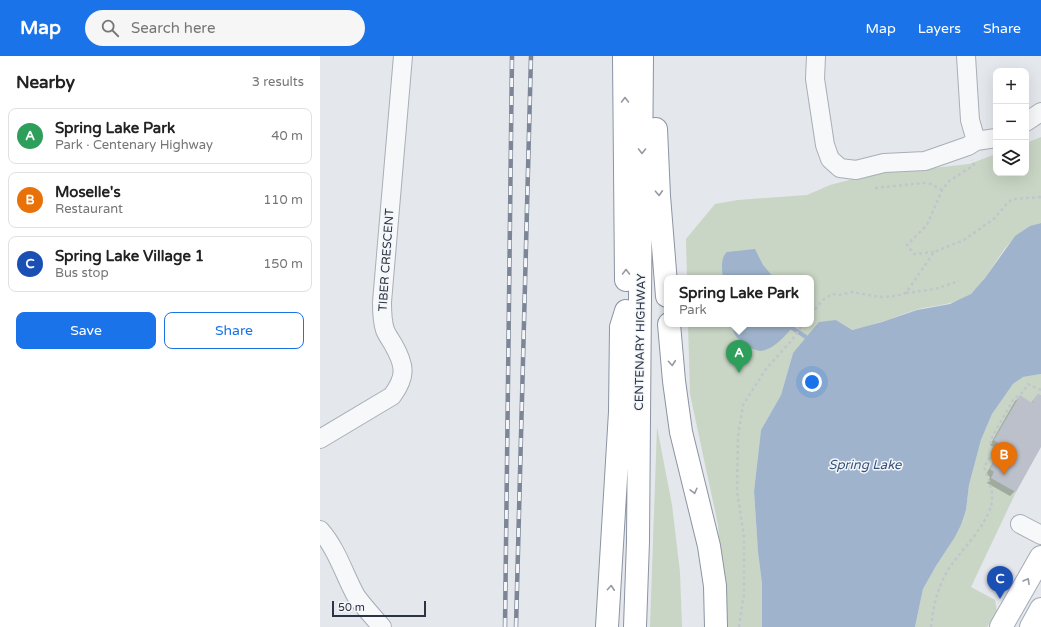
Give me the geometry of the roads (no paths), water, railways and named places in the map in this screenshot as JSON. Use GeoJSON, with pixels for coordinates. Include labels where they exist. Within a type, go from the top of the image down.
{"type":"FeatureCollection","features":[{"type":"Feature","properties":{"kind":"main road","name":"CENTENARY HIGHWAY"},"geometry":{"type":"LineString","coordinates":[[624,56],[628,627]]}},
{"type":"Feature","properties":{"kind":"main road","name":"CENTENARY HIGHWAY"},"geometry":{"type":"LineString","coordinates":[[635,627],[638,542],[642,56]]}},
{"type":"Feature","properties":{"kind":"main road"},"geometry":{"type":"LineString","coordinates":[[652,56],[659,196],[665,275]]}},
{"type":"Feature","properties":{"kind":"main road"},"geometry":{"type":"LineString","coordinates":[[607,627],[620,412],[621,327],[626,310]]}},
{"type":"Feature","properties":{"kind":"main road"},"geometry":{"type":"LineString","coordinates":[[669,327],[680,432],[709,546],[715,586],[716,627]]}},
{"type":"Feature","properties":{"kind":"main road"},"geometry":{"type":"LineString","coordinates":[[1001,627],[1041,557]]}},
{"type":"Feature","properties":{"kind":"main road"},"geometry":{"type":"LineString","coordinates":[[1031,627],[1041,609]]}},
{"type":"Feature","properties":{"kind":"street","name":"TIBER CRESCENT"},"geometry":{"type":"LineString","coordinates":[[320,439],[392,396],[400,385],[404,370],[398,354],[386,331],[382,318],[382,302],[403,56]]}},
{"type":"Feature","properties":{"kind":"street"},"geometry":{"type":"LineString","coordinates":[[816,56],[815,79],[824,144],[830,159],[840,168],[856,170],[884,163],[926,161],[972,144],[993,139]]}},
{"type":"Feature","properties":{"kind":"street"},"geometry":{"type":"LineString","coordinates":[[966,56],[972,144]]}},
{"type":"Feature","properties":{"kind":"street"},"geometry":{"type":"LineString","coordinates":[[1029,120],[1041,112]]}},
{"type":"Feature","properties":{"kind":"street"},"geometry":{"type":"LineString","coordinates":[[1029,124],[1041,121]]}},
{"type":"Feature","properties":{"kind":"street"},"geometry":{"type":"LineString","coordinates":[[1020,524],[1041,534]]}},
{"type":"Feature","properties":{"kind":"street"},"geometry":{"type":"LineString","coordinates":[[320,530],[328,540],[356,595],[366,610],[382,627]]}},
{"type":"Feature","properties":{"kind":"water","name":"Spring Lake"},"geometry":{"type":"Polygon","coordinates":[[[1041,223],[1041,374],[1023,377],[1013,384],[992,414],[981,440],[969,485],[966,510],[961,525],[923,589],[915,627],[762,627],[762,584],[758,552],[754,491],[761,430],[781,395],[793,353],[819,322],[836,320],[852,330],[917,310],[950,304],[971,294],[985,278],[1015,236],[1030,226],[1041,223]]]}},
{"type":"Feature","properties":{"kind":"water"},"geometry":{"type":"Polygon","coordinates":[[[755,249],[763,265],[771,275],[723,275],[722,261],[727,252],[755,249]]]}},
{"type":"Feature","properties":{"kind":"water"},"geometry":{"type":"Polygon","coordinates":[[[732,327],[792,327],[776,344],[766,350],[761,351],[752,349],[744,344],[734,333],[732,327]]]}},
{"type":"Feature","properties":{"kind":"waterway"},"geometry":{"type":"LineString","coordinates":[[792,328],[806,337]]}},
{"type":"Feature","properties":{"kind":"railway"},"geometry":{"type":"LineString","coordinates":[[505,627],[512,56]]}},
{"type":"Feature","properties":{"kind":"railway"},"geometry":{"type":"LineString","coordinates":[[516,627],[531,56]]}},
{"type":"Feature","properties":{"kind":"place","name":"Spring Lake Park"},"geometry":{"type":"Point","coordinates":[739,373]}},
{"type":"Feature","properties":{"kind":"place","name":"Moselle's"},"geometry":{"type":"Point","coordinates":[1004,475]}},
{"type":"Feature","properties":{"kind":"place","name":"Spring Lake Village 1"},"geometry":{"type":"Point","coordinates":[1000,599]}}]}
